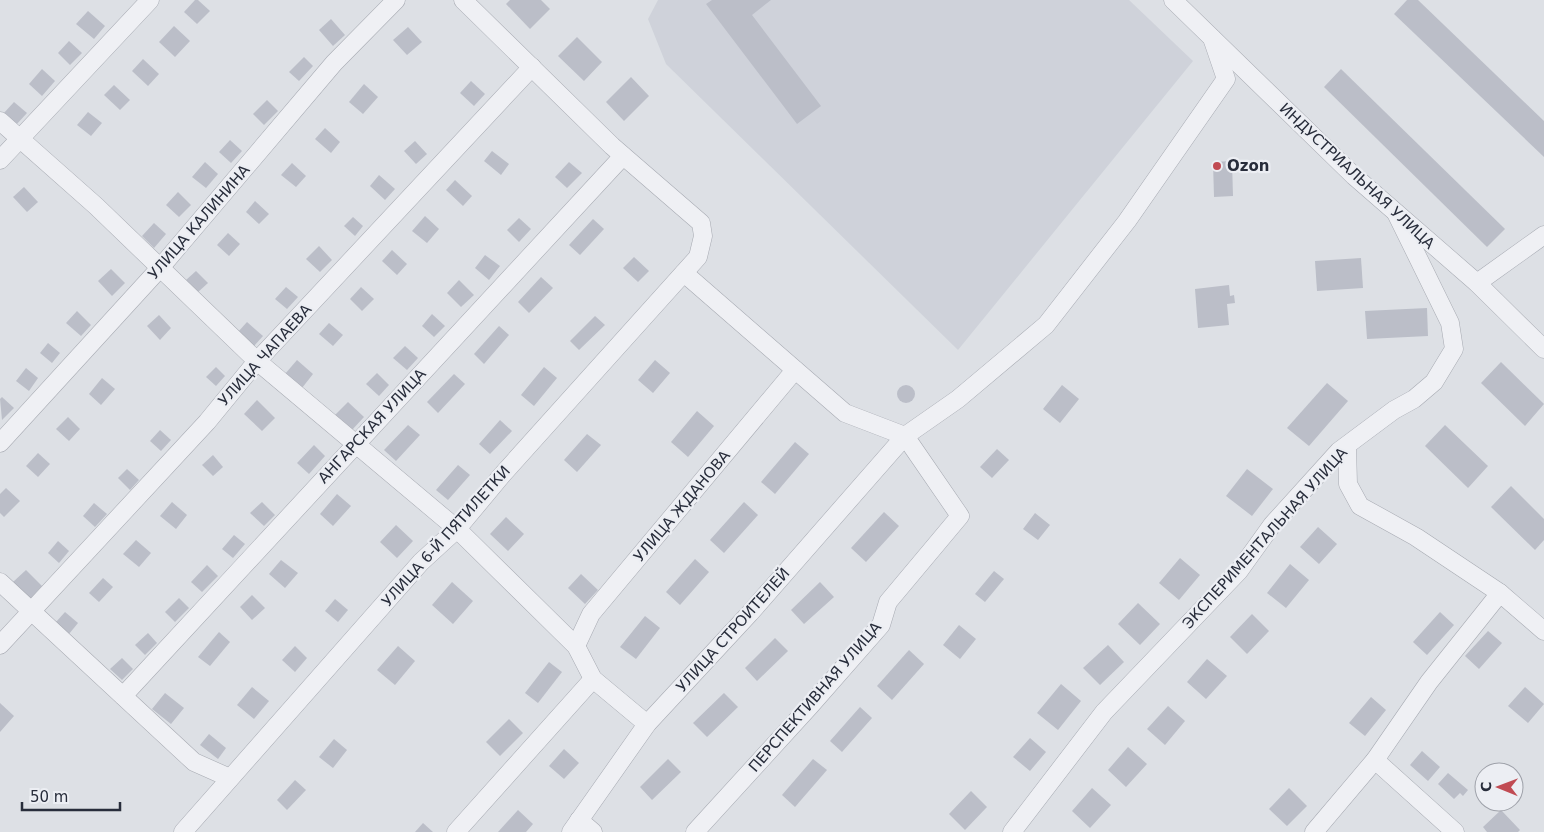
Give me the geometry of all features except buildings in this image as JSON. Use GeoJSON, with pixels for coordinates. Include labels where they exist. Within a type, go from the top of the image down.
{"type":"FeatureCollection","features":[{"type":"Feature","properties":{"kind":"street"},"geometry":{"type":"LineString","coordinates":[[0,160],[150,0]]}},
{"type":"Feature","properties":{"kind":"street","name":"УЛИЦА КАЛИНИНА"},"geometry":{"type":"LineString","coordinates":[[0,443],[160,268],[334,63],[396,0]]}},
{"type":"Feature","properties":{"kind":"street"},"geometry":{"type":"LineString","coordinates":[[463,0],[623,156]]}},
{"type":"Feature","properties":{"kind":"street","name":"ИНДУСТРИАЛЬНАЯ УЛИЦА"},"geometry":{"type":"LineString","coordinates":[[1173,0],[1396,213],[1476,283],[1544,349]]}},
{"type":"Feature","properties":{"kind":"street","name":"УЛИЦА СТРОИТЕЛЕЙ"},"geometry":{"type":"LineString","coordinates":[[575,826],[648,724],[750,613],[905,436],[958,398],[1046,324],[1127,221],[1226,79],[1212,38]]}},
{"type":"Feature","properties":{"kind":"street","name":"УЛИЦА ЧАПАЕВА"},"geometry":{"type":"LineString","coordinates":[[0,645],[30,610],[121,516],[207,422],[257,361],[532,67]]}},
{"type":"Feature","properties":{"kind":"street"},"geometry":{"type":"LineString","coordinates":[[0,121],[96,206],[257,361],[456,529],[576,646],[593,679],[648,724]]}},
{"type":"Feature","properties":{"kind":"street","name":"УЛИЦА 6-Й ПЯТИЛЕТКИ"},"geometry":{"type":"LineString","coordinates":[[183,832],[421,562],[456,529],[502,475],[698,257],[703,236],[701,223],[623,156]]}},
{"type":"Feature","properties":{"kind":"street","name":"АНГАРСКАЯ УЛИЦА"},"geometry":{"type":"LineString","coordinates":[[123,696],[623,156]]}},
{"type":"Feature","properties":{"kind":"street","name":"ЭКСПЕРИМЕНТАЛЬНАЯ УЛИЦА"},"geometry":{"type":"LineString","coordinates":[[1012,832],[1104,712],[1239,570],[1272,525],[1346,446],[1394,410],[1414,399],[1434,382],[1454,349],[1450,323],[1396,213]]}},
{"type":"Feature","properties":{"kind":"street"},"geometry":{"type":"LineString","coordinates":[[1476,283],[1544,235]]}},
{"type":"Feature","properties":{"kind":"street"},"geometry":{"type":"LineString","coordinates":[[684,273],[845,414],[905,436]]}},
{"type":"Feature","properties":{"kind":"street","name":"УЛИЦА ЖДАНОВА"},"geometry":{"type":"LineString","coordinates":[[576,646],[591,614],[795,370]]}},
{"type":"Feature","properties":{"kind":"street","name":"ПЕРСПЕКТИВНАЯ УЛИЦА"},"geometry":{"type":"LineString","coordinates":[[695,832],[881,625],[888,602],[960,516],[905,436]]}},
{"type":"Feature","properties":{"kind":"street"},"geometry":{"type":"LineString","coordinates":[[1346,446],[1348,484],[1360,506],[1416,538],[1500,593],[1544,631]]}},
{"type":"Feature","properties":{"kind":"street"},"geometry":{"type":"LineString","coordinates":[[0,582],[194,762],[230,778]]}},
{"type":"Feature","properties":{"kind":"street"},"geometry":{"type":"LineString","coordinates":[[1314,832],[1374,760],[1429,682],[1500,593]]}},
{"type":"Feature","properties":{"kind":"street"},"geometry":{"type":"LineString","coordinates":[[456,832],[593,679]]}},
{"type":"Feature","properties":{"kind":"street"},"geometry":{"type":"LineString","coordinates":[[1374,760],[1455,832]]}},
{"type":"Feature","properties":{"kind":"street"},"geometry":{"type":"LineString","coordinates":[[575,826],[593,832]]}},
{"type":"Feature","properties":{"kind":"shaded area"},"geometry":{"type":"Polygon","coordinates":[[[658,0],[1129,0],[1193,61],[958,350],[666,64],[648,19],[658,0]]]}},
{"type":"Feature","properties":{"kind":"place","name":"Ozon"},"geometry":{"type":"Point","coordinates":[1217,166]}}]}
